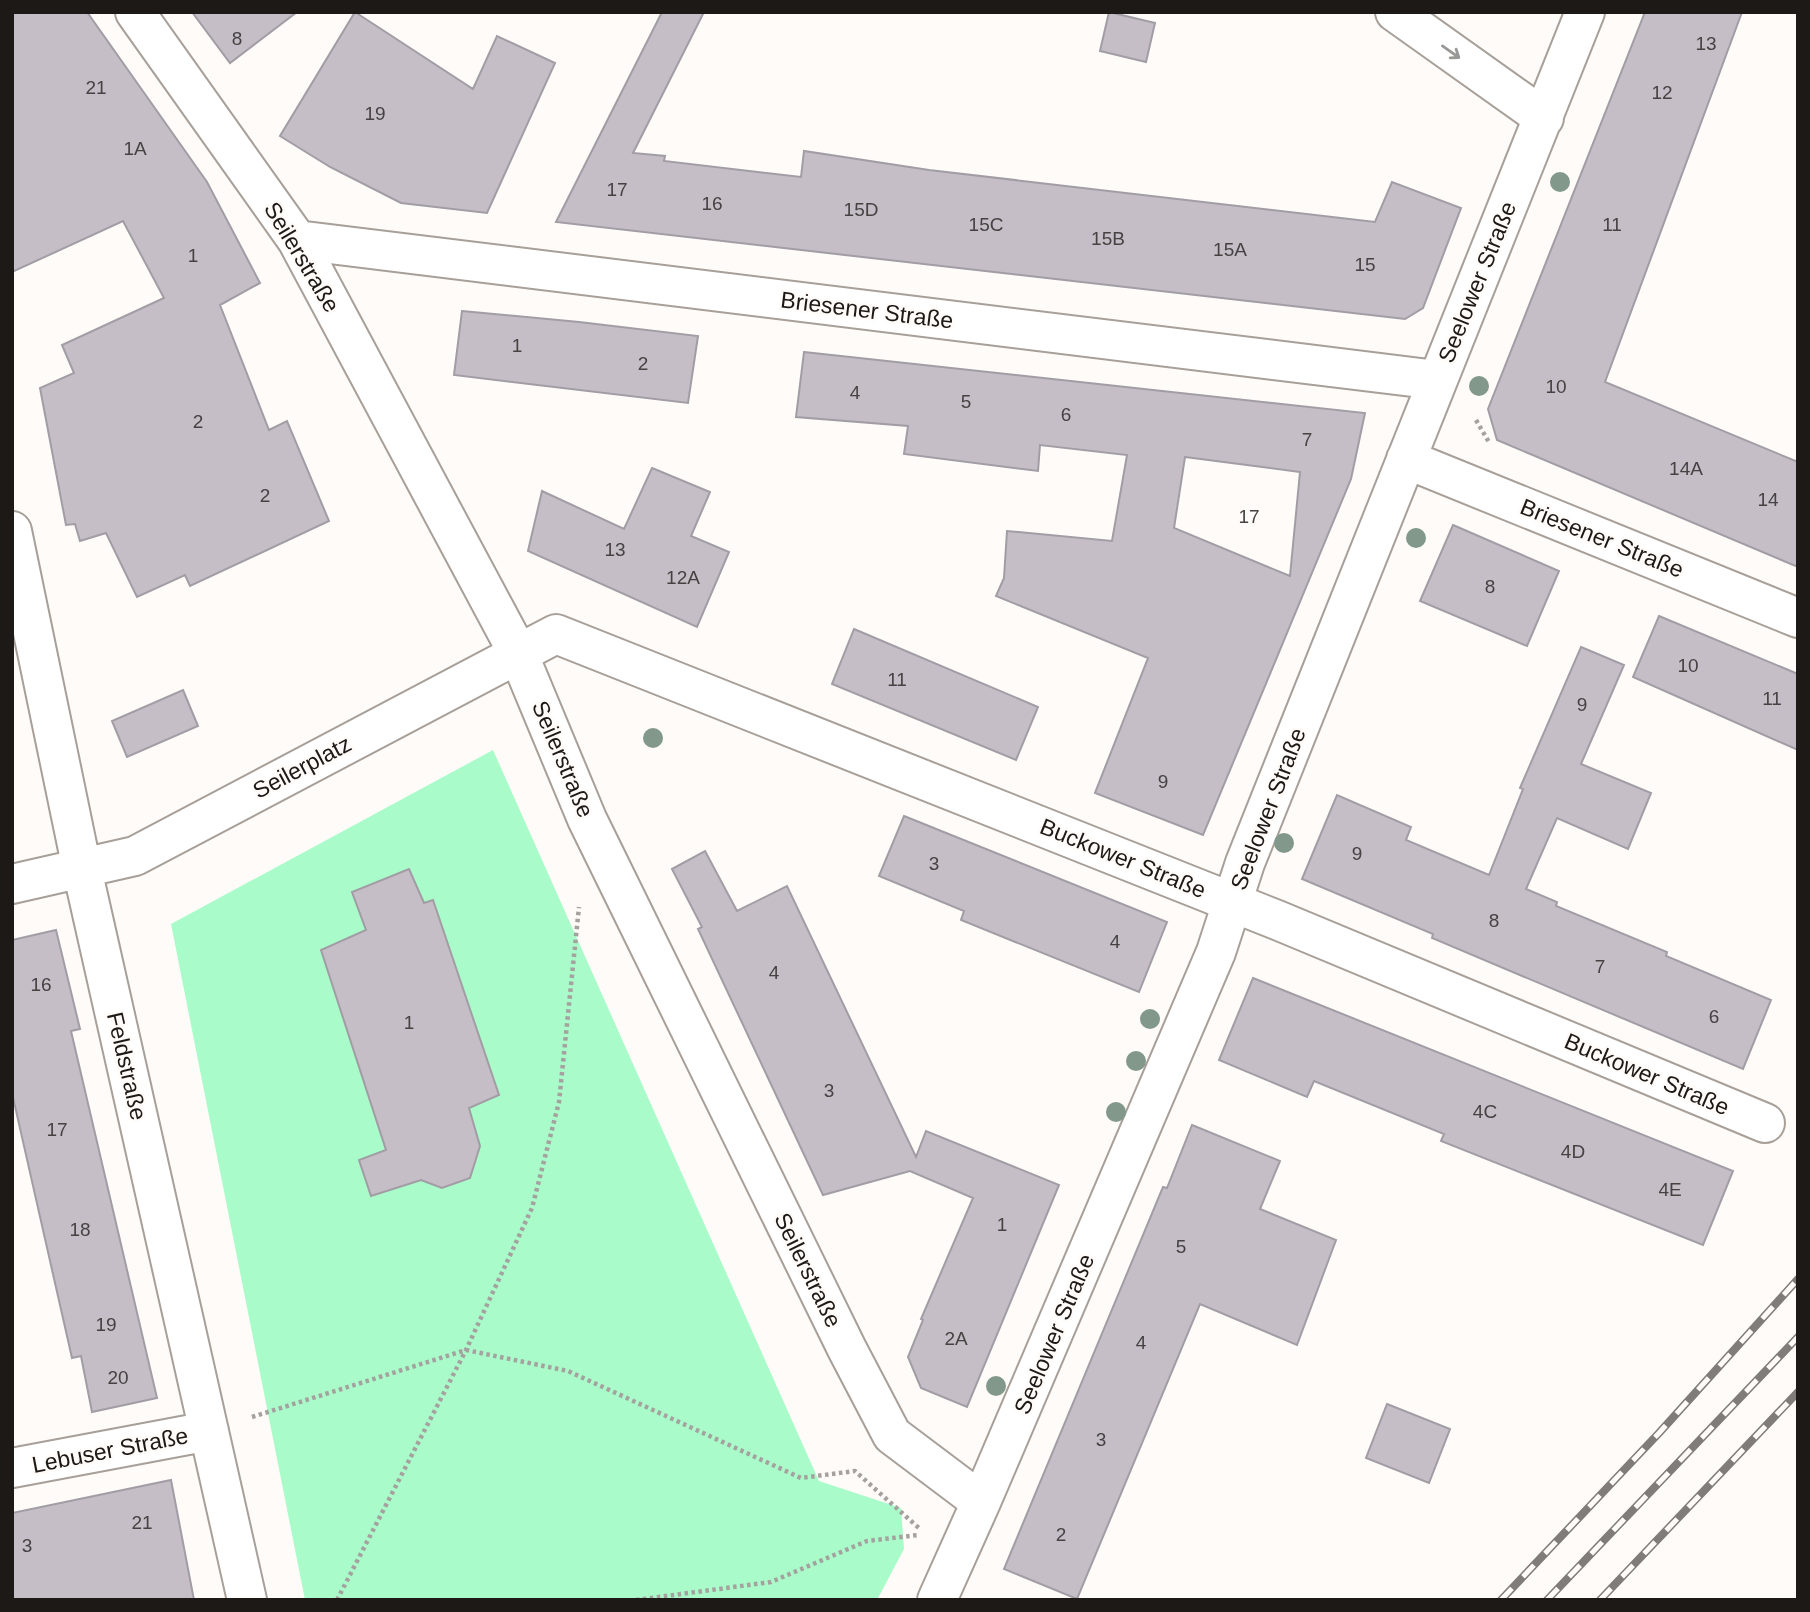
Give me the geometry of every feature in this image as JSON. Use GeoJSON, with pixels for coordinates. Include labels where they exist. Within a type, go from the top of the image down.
{"type":"FeatureCollection","features":[{"type":"Feature","properties":{"kind":"street","name":"Seilerstraße"},"geometry":{"type":"LineString","coordinates":[[135,12],[297,240],[518,653],[587,819],[847,1349],[892,1434],[981,1502]]}},
{"type":"Feature","properties":{"kind":"street"},"geometry":{"type":"LineString","coordinates":[[1395,12],[1544,118]]}},
{"type":"Feature","properties":{"kind":"street","name":"Seelower Straße"},"geometry":{"type":"LineString","coordinates":[[937,1600],[1210,964],[1250,851],[1585,12]]}},
{"type":"Feature","properties":{"kind":"street","name":"Briesener Straße"},"geometry":{"type":"LineString","coordinates":[[297,240],[1437,380]]}},
{"type":"Feature","properties":{"kind":"street","name":"Briesener Straße"},"geometry":{"type":"LineString","coordinates":[[1406,458],[1798,618]]}},
{"type":"Feature","properties":{"kind":"street","name":"Feldstraße"},"geometry":{"type":"LineString","coordinates":[[12,531],[82,869],[247,1600]]}},
{"type":"Feature","properties":{"kind":"street","name":"Buckower Straße"},"geometry":{"type":"LineString","coordinates":[[518,653],[556,634],[1233,902],[1765,1123]]}},
{"type":"Feature","properties":{"kind":"street","name":"Seilerplatz"},"geometry":{"type":"LineString","coordinates":[[12,884],[135,856],[518,653]]}},
{"type":"Feature","properties":{"kind":"street","name":"Lebuser Straße"},"geometry":{"type":"LineString","coordinates":[[12,1468],[209,1431]]}},
{"type":"Feature","properties":{"kind":"path"},"geometry":{"type":"LineString","coordinates":[[337,1600],[466,1350],[532,1209],[559,1102],[579,900]]}},
{"type":"Feature","properties":{"kind":"path"},"geometry":{"type":"LineString","coordinates":[[209,1431],[466,1350],[568,1371],[801,1478],[855,1471],[926,1534],[867,1541],[771,1582],[636,1600]]}},
{"type":"Feature","properties":{"kind":"green space"},"geometry":{"type":"Polygon","coordinates":[[[493,750],[819,1481],[901,1508],[904,1549],[877,1600],[305,1600],[171,924],[493,750]]]}},
{"type":"Feature","properties":{"kind":"building"},"geometry":{"type":"Polygon","coordinates":[[[12,12],[87,12],[207,182],[260,283],[220,305],[269,430],[287,421],[329,521],[190,586],[185,575],[137,597],[106,533],[80,541],[75,524],[66,525],[40,388],[74,373],[62,345],[164,298],[123,221],[12,272],[12,12]]]}},
{"type":"Feature","properties":{"kind":"building"},"geometry":{"type":"Polygon","coordinates":[[[192,12],[297,12],[230,63],[192,12]]]}},
{"type":"Feature","properties":{"kind":"building"},"geometry":{"type":"Polygon","coordinates":[[[355,12],[473,89],[497,36],[555,63],[487,213],[401,203],[330,167],[280,136],[355,12]]]}},
{"type":"Feature","properties":{"kind":"building"},"geometry":{"type":"Polygon","coordinates":[[[662,12],[704,12],[633,153],[665,156],[664,161],[801,177],[804,151],[929,170],[1375,222],[1392,182],[1461,208],[1423,308],[1405,319],[556,222],[662,12]]]}},
{"type":"Feature","properties":{"kind":"building"},"geometry":{"type":"Polygon","coordinates":[[[1109,12],[1155,23],[1146,62],[1100,51],[1109,12]]]}},
{"type":"Feature","properties":{"kind":"building"},"geometry":{"type":"Polygon","coordinates":[[[1645,12],[1742,12],[1605,382],[1798,462],[1798,567],[1497,440],[1488,409],[1645,12]]]}},
{"type":"Feature","properties":{"kind":"building"},"geometry":{"type":"Polygon","coordinates":[[[462,311],[698,336],[688,403],[454,375],[462,311]]]}},
{"type":"Feature","properties":{"kind":"building"},"geometry":{"type":"Polygon","coordinates":[[[804,352],[1365,413],[1351,479],[1203,835],[1095,793],[1148,658],[996,596],[1004,578],[1007,531],[1112,541],[1127,455],[1040,445],[1038,471],[904,454],[908,426],[796,417],[804,352]],[[1185,457],[1174,528],[1290,576],[1300,472],[1185,457]]]}},
{"type":"Feature","properties":{"kind":"building"},"geometry":{"type":"Polygon","coordinates":[[[652,468],[710,492],[691,536],[729,552],[697,627],[528,551],[542,491],[624,529],[652,468]]]}},
{"type":"Feature","properties":{"kind":"building"},"geometry":{"type":"Polygon","coordinates":[[[1453,525],[1559,571],[1527,646],[1420,601],[1453,525]]]}},
{"type":"Feature","properties":{"kind":"building"},"geometry":{"type":"Polygon","coordinates":[[[1659,616],[1798,674],[1798,750],[1633,677],[1659,616]]]}},
{"type":"Feature","properties":{"kind":"building"},"geometry":{"type":"Polygon","coordinates":[[[854,629],[1038,707],[1016,760],[832,684],[854,629]]]}},
{"type":"Feature","properties":{"kind":"building"},"geometry":{"type":"Polygon","coordinates":[[[1581,647],[1624,665],[1581,764],[1651,793],[1628,849],[1557,818],[1526,889],[1557,902],[1556,906],[1667,952],[1666,956],[1771,1000],[1743,1069],[1432,938],[1433,934],[1302,879],[1337,795],[1411,827],[1406,840],[1489,875],[1523,789],[1520,788],[1581,647]]]}},
{"type":"Feature","properties":{"kind":"building"},"geometry":{"type":"Polygon","coordinates":[[[183,690],[198,726],[127,757],[112,721],[183,690]]]}},
{"type":"Feature","properties":{"kind":"building"},"geometry":{"type":"Polygon","coordinates":[[[904,816],[1167,922],[1139,992],[961,920],[964,911],[879,876],[904,816]]]}},
{"type":"Feature","properties":{"kind":"building"},"geometry":{"type":"Polygon","coordinates":[[[705,851],[737,911],[787,886],[916,1157],[926,1131],[1059,1185],[967,1407],[921,1388],[908,1357],[923,1320],[921,1319],[973,1198],[910,1171],[823,1195],[698,929],[702,927],[672,869],[705,851]]]}},
{"type":"Feature","properties":{"kind":"building"},"geometry":{"type":"Polygon","coordinates":[[[409,869],[424,903],[433,900],[499,1095],[469,1108],[480,1146],[470,1178],[442,1188],[421,1180],[371,1196],[359,1160],[386,1150],[321,950],[366,930],[352,892],[409,869]]]}},
{"type":"Feature","properties":{"kind":"building"},"geometry":{"type":"Polygon","coordinates":[[[56,930],[80,1029],[71,1031],[157,1398],[92,1412],[81,1356],[72,1358],[12,1093],[12,940],[56,930]]]}},
{"type":"Feature","properties":{"kind":"building"},"geometry":{"type":"Polygon","coordinates":[[[1253,978],[1733,1171],[1703,1245],[1441,1141],[1444,1134],[1314,1081],[1307,1097],[1219,1060],[1253,978]]]}},
{"type":"Feature","properties":{"kind":"building"},"geometry":{"type":"Polygon","coordinates":[[[1192,1125],[1280,1161],[1260,1209],[1336,1240],[1297,1345],[1200,1304],[1077,1599],[1004,1569],[1163,1187],[1167,1188],[1192,1125]]]}},
{"type":"Feature","properties":{"kind":"building"},"geometry":{"type":"Polygon","coordinates":[[[1387,1404],[1450,1429],[1429,1483],[1366,1458],[1387,1404]]]}},
{"type":"Feature","properties":{"kind":"building"},"geometry":{"type":"Polygon","coordinates":[[[171,1480],[194,1600],[12,1600],[12,1513],[171,1480]]]}},
{"type":"Feature","properties":{"kind":"railway"},"geometry":{"type":"LineString","coordinates":[[1501,1600],[1659,1433],[1798,1279]]}},
{"type":"Feature","properties":{"kind":"railway"},"geometry":{"type":"LineString","coordinates":[[1547,1600],[1798,1337]]}},
{"type":"Feature","properties":{"kind":"railway"},"geometry":{"type":"LineString","coordinates":[[1600,1600],[1798,1392]]}}]}
